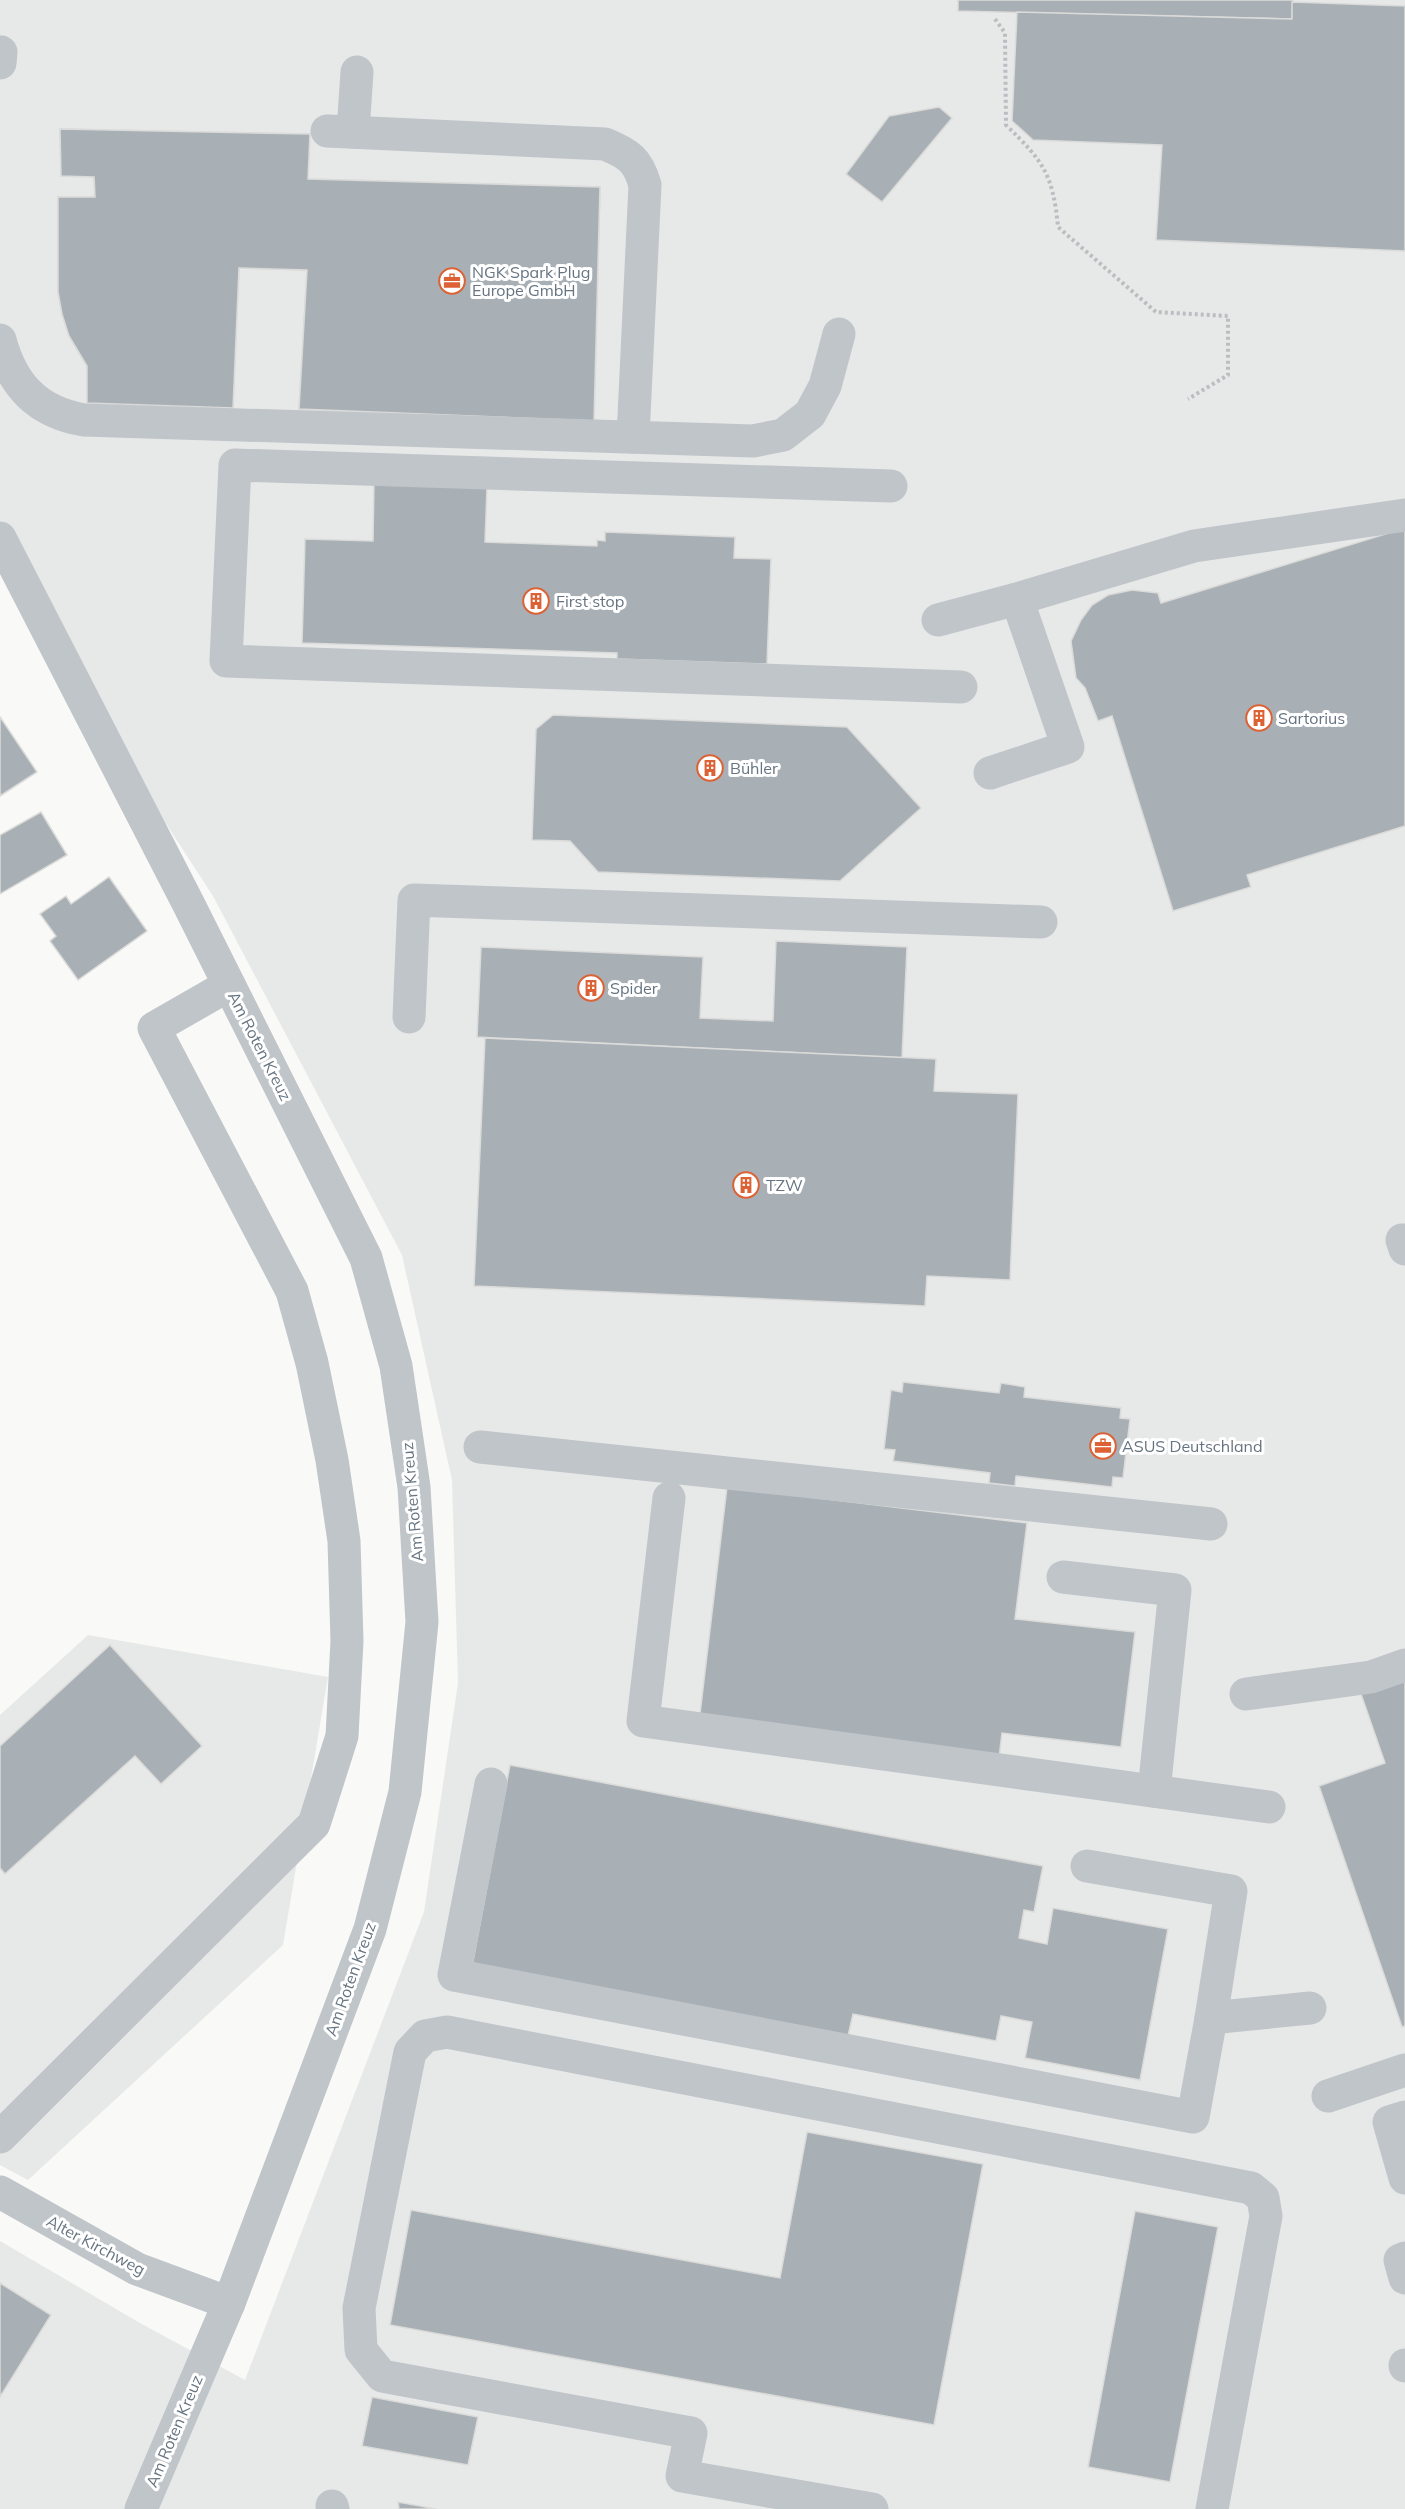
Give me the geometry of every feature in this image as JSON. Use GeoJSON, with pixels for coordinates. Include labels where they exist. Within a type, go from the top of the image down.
{"type":"FeatureCollection","features":[{"type":"Feature","properties":{"kind":"street"},"geometry":{"type":"LineString","coordinates":[[357,72],[340,132],[605,144],[626,153],[641,169],[645,185],[633,437]]}},
{"type":"Feature","properties":{"kind":"street"},"geometry":{"type":"LineString","coordinates":[[0,340],[5,360],[21,386],[38,404],[64,417],[84,420],[753,441],[783,435],[810,414],[825,387],[839,334]]}},
{"type":"Feature","properties":{"kind":"street"},"geometry":{"type":"LineString","coordinates":[[891,486],[235,465],[226,661],[961,687]]}},
{"type":"Feature","properties":{"kind":"street"},"geometry":{"type":"LineString","coordinates":[[938,620],[1194,546],[1405,515]]}},
{"type":"Feature","properties":{"kind":"street","name":"Am Roten Kreuz"},"geometry":{"type":"LineString","coordinates":[[0,538],[366,1258],[396,1366],[414,1487],[422,1622],[405,1792],[370,1929],[229,2303],[141,2509]]}},
{"type":"Feature","properties":{"kind":"street"},"geometry":{"type":"LineString","coordinates":[[990,773],[1068,747],[1017,599]]}},
{"type":"Feature","properties":{"kind":"street"},"geometry":{"type":"LineString","coordinates":[[409,1017],[414,900],[1041,922]]}},
{"type":"Feature","properties":{"kind":"street"},"geometry":{"type":"LineString","coordinates":[[0,2137],[314,1824],[342,1736],[347,1641],[344,1541],[332,1460],[312,1363],[292,1291],[154,1028],[229,985]]}},
{"type":"Feature","properties":{"kind":"street"},"geometry":{"type":"LineString","coordinates":[[1405,1239],[1402,1240],[1405,1249]]}},
{"type":"Feature","properties":{"kind":"street"},"geometry":{"type":"LineString","coordinates":[[480,1447],[1211,1524]]}},
{"type":"Feature","properties":{"kind":"street"},"geometry":{"type":"LineString","coordinates":[[669,1498],[643,1721],[1269,1807]]}},
{"type":"Feature","properties":{"kind":"street"},"geometry":{"type":"LineString","coordinates":[[1063,1577],[1175,1590],[1154,1791]]}},
{"type":"Feature","properties":{"kind":"street"},"geometry":{"type":"LineString","coordinates":[[1246,1694],[1371,1677],[1405,1665]]}},
{"type":"Feature","properties":{"kind":"street"},"geometry":{"type":"LineString","coordinates":[[491,1784],[454,1975],[1193,2117],[1231,1891],[1088,1866]]}},
{"type":"Feature","properties":{"kind":"street"},"geometry":{"type":"LineString","coordinates":[[1211,2018],[1310,2008]]}},
{"type":"Feature","properties":{"kind":"street"},"geometry":{"type":"LineString","coordinates":[[872,2509],[682,2476],[691,2433],[382,2376],[361,2350],[359,2308],[410,2052],[424,2036],[447,2032],[1251,2188],[1263,2198],[1266,2216],[1212,2509]]}},
{"type":"Feature","properties":{"kind":"street"},"geometry":{"type":"LineString","coordinates":[[1328,2096],[1405,2070]]}},
{"type":"Feature","properties":{"kind":"street"},"geometry":{"type":"LineString","coordinates":[[1405,2117],[1389,2122],[1405,2178]]}},
{"type":"Feature","properties":{"kind":"street","name":"Alter Kirchweg"},"geometry":{"type":"LineString","coordinates":[[0,2192],[137,2270],[229,2303]]}},
{"type":"Feature","properties":{"kind":"street"},"geometry":{"type":"LineString","coordinates":[[1405,2258],[1400,2260],[1405,2278]]}},
{"type":"Feature","properties":{"kind":"path"},"geometry":{"type":"LineString","coordinates":[[995,19],[1005,33],[1006,125],[1035,153],[1048,176],[1055,195],[1058,226],[1156,312],[1228,316],[1228,375],[1188,399]]}},
{"type":"Feature","properties":{"kind":"shaded area"},"geometry":{"type":"Polygon","coordinates":[[[0,0],[1405,0],[1405,2509],[0,2509],[0,2241],[140,2323],[245,2380],[424,1912],[458,1683],[452,1480],[402,1255],[213,896],[0,568],[0,0]]]}},
{"type":"Feature","properties":{"kind":"shaded area"},"geometry":{"type":"Polygon","coordinates":[[[88,1635],[328,1677],[283,1945],[28,2180],[0,2165],[0,1715],[88,1635]]]}},
{"type":"Feature","properties":{"kind":"building"},"geometry":{"type":"Polygon","coordinates":[[[958,0],[1293,0],[1292,19],[958,11],[958,0]]]}},
{"type":"Feature","properties":{"kind":"building"},"geometry":{"type":"Polygon","coordinates":[[[1292,2],[1405,6],[1405,251],[1156,240],[1162,145],[1033,140],[1012,121],[1017,12],[1292,19],[1292,2]]]}},
{"type":"Feature","properties":{"kind":"building"},"geometry":{"type":"Polygon","coordinates":[[[939,107],[952,118],[882,202],[846,174],[889,116],[939,107]]]}},
{"type":"Feature","properties":{"kind":"building","name":"NGK Spark Plug Europe GmbH"},"geometry":{"type":"Polygon","coordinates":[[[60,129],[310,134],[308,179],[600,187],[594,421],[299,409],[307,270],[239,268],[233,408],[87,403],[87,366],[69,336],[58,292],[58,197],[95,197],[94,177],[61,176],[60,129]],[[344,255],[341,334],[514,339],[516,260],[344,255]]]}},
{"type":"Feature","properties":{"kind":"building","name":"NGK Spark Plug Europe GmbH"},"geometry":{"type":"Polygon","coordinates":[[[60,129],[310,134],[308,179],[600,187],[594,421],[299,409],[307,270],[239,268],[233,408],[87,403],[87,366],[69,336],[58,292],[58,197],[95,197],[94,177],[61,176],[60,129]]]}},
{"type":"Feature","properties":{"kind":"building","name":"First stop"},"geometry":{"type":"Polygon","coordinates":[[[374,484],[487,488],[485,542],[597,546],[597,540],[605,541],[605,532],[735,537],[734,558],[771,559],[767,664],[617,659],[617,653],[302,643],[305,539],[373,541],[374,484]]]}},
{"type":"Feature","properties":{"kind":"building","name":"Sartorius"},"geometry":{"type":"Polygon","coordinates":[[[1405,528],[1405,826],[1247,875],[1251,887],[1173,911],[1112,716],[1098,721],[1085,688],[1076,678],[1071,641],[1081,620],[1092,605],[1108,595],[1132,590],[1158,593],[1161,603],[1405,528]]]}},
{"type":"Feature","properties":{"kind":"building","name":"Bühler"},"geometry":{"type":"Polygon","coordinates":[[[553,715],[847,727],[921,808],[840,881],[598,872],[570,841],[532,840],[536,729],[553,715]]]}},
{"type":"Feature","properties":{"kind":"building"},"geometry":{"type":"Polygon","coordinates":[[[0,717],[37,772],[0,796],[0,717]]]}},
{"type":"Feature","properties":{"kind":"building"},"geometry":{"type":"Polygon","coordinates":[[[41,812],[67,855],[0,894],[0,835],[41,812]]]}},
{"type":"Feature","properties":{"kind":"building"},"geometry":{"type":"Polygon","coordinates":[[[109,877],[147,931],[78,980],[50,941],[56,936],[40,914],[66,896],[71,904],[109,877]]]}},
{"type":"Feature","properties":{"kind":"building","name":"Spider"},"geometry":{"type":"Polygon","coordinates":[[[776,941],[907,947],[902,1058],[477,1037],[481,947],[703,957],[700,1018],[773,1021],[776,941]]]}},
{"type":"Feature","properties":{"kind":"building","name":"TZW"},"geometry":{"type":"Polygon","coordinates":[[[485,1038],[936,1059],[934,1091],[1018,1094],[1010,1280],[927,1276],[925,1306],[474,1286],[485,1038]]]}},
{"type":"Feature","properties":{"kind":"building"},"geometry":{"type":"Polygon","coordinates":[[[903,1382],[999,1393],[1001,1383],[1025,1387],[1024,1397],[1121,1408],[1120,1418],[1130,1419],[1123,1478],[1113,1477],[1112,1487],[1016,1476],[1015,1486],[989,1483],[990,1473],[893,1461],[895,1450],[884,1449],[891,1390],[902,1392],[903,1382]]]}},
{"type":"Feature","properties":{"kind":"building"},"geometry":{"type":"Polygon","coordinates":[[[727,1487],[1027,1523],[1015,1619],[1135,1632],[1121,1747],[1002,1733],[999,1758],[700,1714],[727,1487]]]}},
{"type":"Feature","properties":{"kind":"building"},"geometry":{"type":"Polygon","coordinates":[[[110,1645],[202,1746],[161,1784],[135,1756],[5,1874],[0,1868],[0,1746],[110,1645]]]}},
{"type":"Feature","properties":{"kind":"building"},"geometry":{"type":"Polygon","coordinates":[[[1405,1679],[1405,2026],[1402,2027],[1319,1786],[1385,1763],[1361,1694],[1405,1679]]]}},
{"type":"Feature","properties":{"kind":"building"},"geometry":{"type":"Polygon","coordinates":[[[510,1765],[1043,1866],[1034,1912],[1024,1910],[1019,1938],[1047,1944],[1053,1908],[1168,1929],[1140,2080],[1025,2058],[1032,2022],[1001,2016],[996,2041],[853,2014],[848,2036],[472,1966],[510,1765]]]}},
{"type":"Feature","properties":{"kind":"building"},"geometry":{"type":"Polygon","coordinates":[[[807,2132],[983,2164],[934,2425],[390,2325],[411,2210],[780,2278],[807,2132]]]}},
{"type":"Feature","properties":{"kind":"building"},"geometry":{"type":"Polygon","coordinates":[[[1135,2211],[1218,2227],[1170,2482],[1088,2467],[1135,2211]]]}},
{"type":"Feature","properties":{"kind":"building"},"geometry":{"type":"Polygon","coordinates":[[[0,2283],[51,2315],[0,2397],[0,2283]]]}},
{"type":"Feature","properties":{"kind":"building"},"geometry":{"type":"Polygon","coordinates":[[[372,2397],[478,2417],[468,2465],[362,2446],[372,2397]]]}},
{"type":"Feature","properties":{"kind":"building"},"geometry":{"type":"Polygon","coordinates":[[[398,2502],[436,2509],[399,2509],[398,2502]]]}},
{"type":"Feature","properties":{"kind":"place","name":"NGK Spark Plug Europe GmbH"},"geometry":{"type":"Point","coordinates":[452,281]}},
{"type":"Feature","properties":{"kind":"place","name":"First stop"},"geometry":{"type":"Point","coordinates":[536,601]}},
{"type":"Feature","properties":{"kind":"place","name":"Sartorius"},"geometry":{"type":"Point","coordinates":[1259,718]}},
{"type":"Feature","properties":{"kind":"place","name":"Bühler"},"geometry":{"type":"Point","coordinates":[710,768]}},
{"type":"Feature","properties":{"kind":"place","name":"Spider"},"geometry":{"type":"Point","coordinates":[591,988]}},
{"type":"Feature","properties":{"kind":"place","name":"TZW"},"geometry":{"type":"Point","coordinates":[746,1185]}},
{"type":"Feature","properties":{"kind":"place","name":"ASUS Deutschland"},"geometry":{"type":"Point","coordinates":[1103,1446]}}]}
